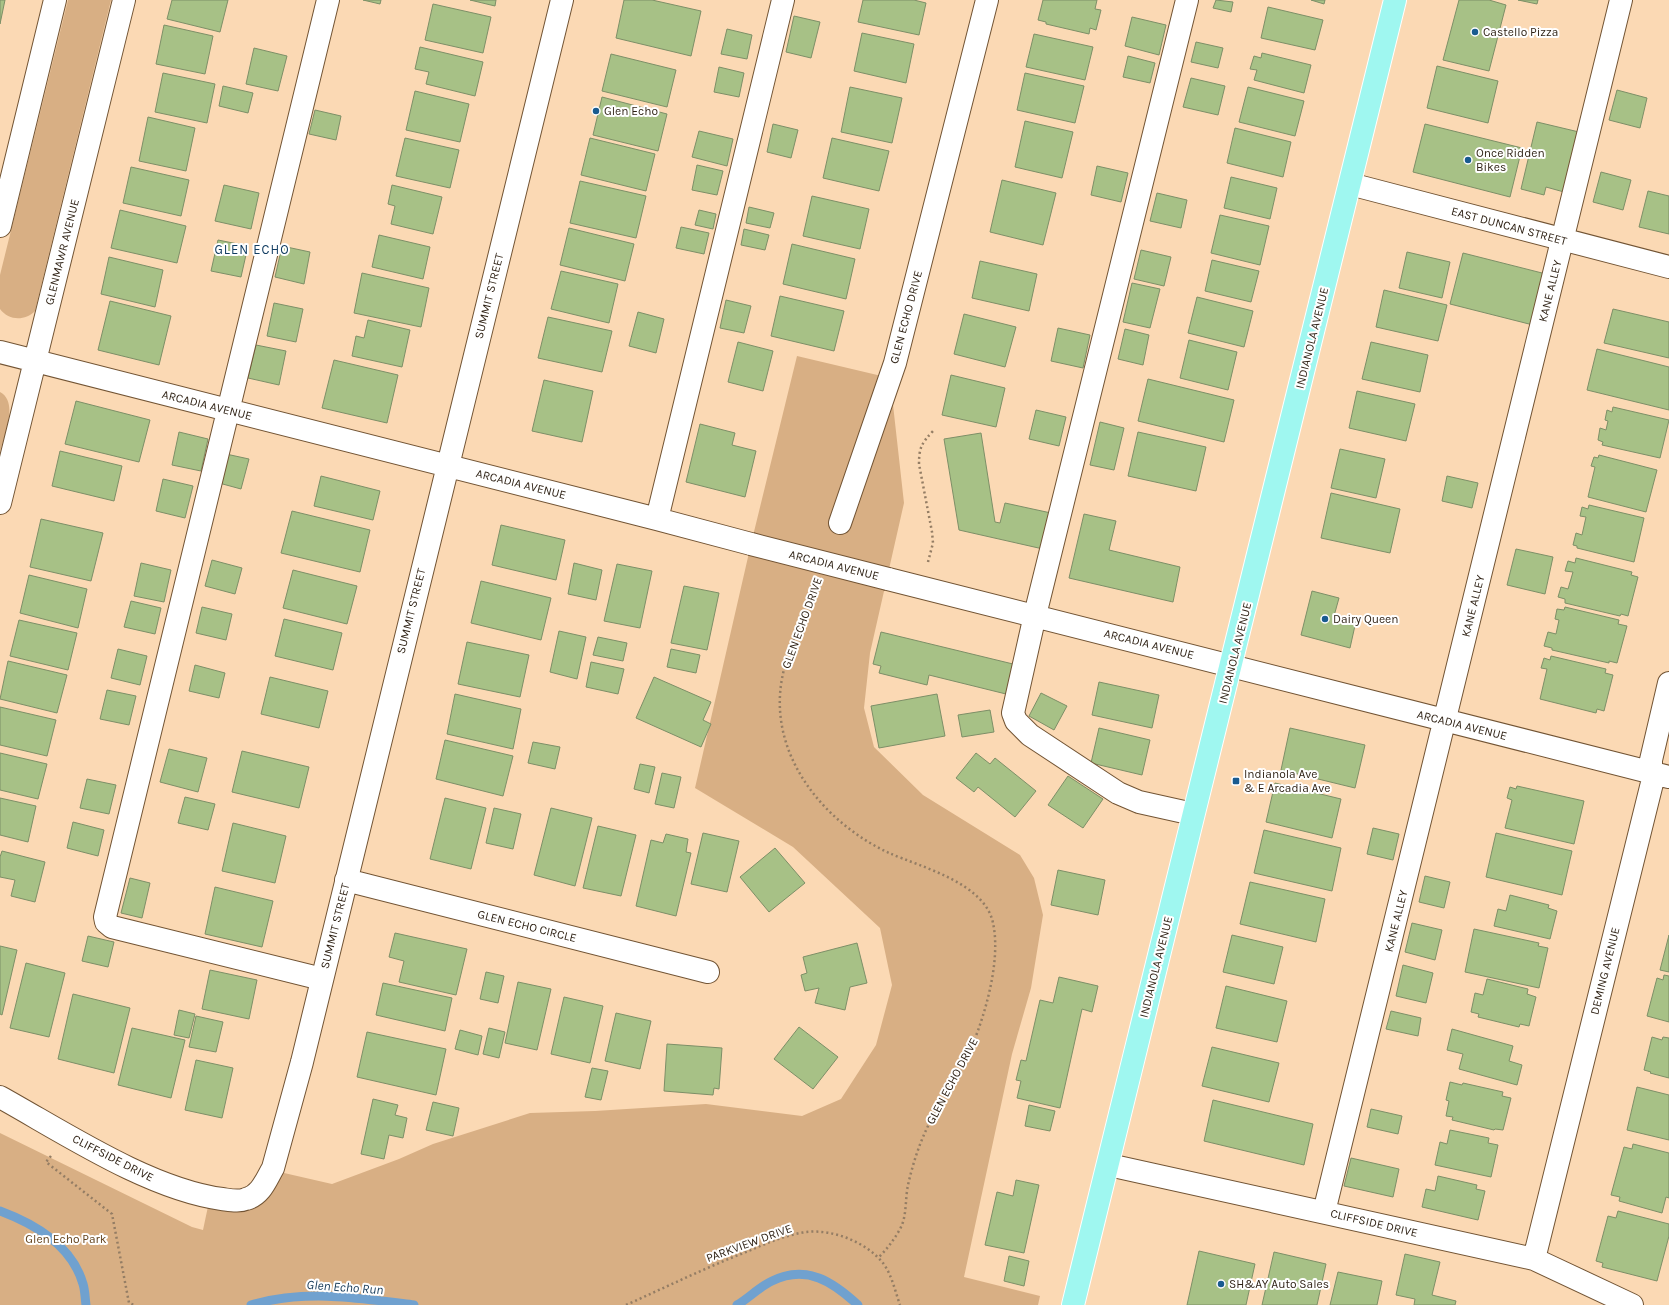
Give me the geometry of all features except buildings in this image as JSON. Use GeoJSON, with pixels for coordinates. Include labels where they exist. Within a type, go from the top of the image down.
{"type":"FeatureCollection","features":[{"type":"Feature","properties":{"kind":"main road","name":"INDIANOLA AVENUE"},"geometry":{"type":"LineString","coordinates":[[1073,1304],[1109,1165],[1193,814],[1232,666],[1395,0]]}},
{"type":"Feature","properties":{"kind":"street"},"geometry":{"type":"LineString","coordinates":[[0,226],[55,0]]}},
{"type":"Feature","properties":{"kind":"street","name":"GLENMAWR AVENUE"},"geometry":{"type":"LineString","coordinates":[[0,503],[124,0]]}},
{"type":"Feature","properties":{"kind":"street"},"geometry":{"type":"LineString","coordinates":[[322,979],[112,927],[106,922],[105,917],[328,0]]}},
{"type":"Feature","properties":{"kind":"street","name":"SUMMIT STREET"},"geometry":{"type":"LineString","coordinates":[[234,1200],[246,1199],[257,1194],[265,1184],[272,1168],[302,1062],[562,0]]}},
{"type":"Feature","properties":{"kind":"street"},"geometry":{"type":"LineString","coordinates":[[657,519],[783,0]]}},
{"type":"Feature","properties":{"kind":"street","name":"GLEN ECHO DRIVE"},"geometry":{"type":"LineString","coordinates":[[840,523],[895,362],[987,0]]}},
{"type":"Feature","properties":{"kind":"street"},"geometry":{"type":"LineString","coordinates":[[1188,0],[1035,615],[1014,706],[1014,713],[1016,721],[1030,735],[1127,798],[1193,814]]}},
{"type":"Feature","properties":{"kind":"street","name":"KANE ALLEY"},"geometry":{"type":"LineString","coordinates":[[1324,1212],[1621,0]]}},
{"type":"Feature","properties":{"kind":"street","name":"EAST DUNCAN STREET"},"geometry":{"type":"LineString","coordinates":[[1350,184],[1669,267]]}},
{"type":"Feature","properties":{"kind":"street","name":"ARCADIA AVENUE"},"geometry":{"type":"LineString","coordinates":[[0,352],[1660,775]]}},
{"type":"Feature","properties":{"kind":"street","name":"DEMING AVENUE"},"geometry":{"type":"LineString","coordinates":[[1534,1259],[1653,779],[1660,775],[1651,760],[1669,683]]}},
{"type":"Feature","properties":{"kind":"street","name":"GLEN ECHO CIRCLE"},"geometry":{"type":"LineString","coordinates":[[346,880],[708,972]]}},
{"type":"Feature","properties":{"kind":"street","name":"CLIFFSIDE DRIVE"},"geometry":{"type":"LineString","coordinates":[[0,1097],[86,1145],[132,1169],[174,1188],[210,1197],[234,1200]]}},
{"type":"Feature","properties":{"kind":"street","name":"CLIFFSIDE DRIVE"},"geometry":{"type":"LineString","coordinates":[[1109,1165],[1534,1259],[1632,1305]]}},
{"type":"Feature","properties":{"kind":"path"},"geometry":{"type":"LineString","coordinates":[[927,568],[933,543],[919,464],[919,454],[922,443],[934,431]]}},
{"type":"Feature","properties":{"kind":"path","name":"GLEN ECHO DRIVE"},"geometry":{"type":"LineString","coordinates":[[817,581],[793,644],[783,676],[780,696],[781,716],[786,744],[798,773],[824,808],[854,832],[888,852],[952,878],[967,887],[984,904],[993,921],[994,956],[990,990],[980,1027],[963,1065],[930,1121],[916,1156],[908,1187],[901,1227],[890,1246],[878,1258]]}},
{"type":"Feature","properties":{"kind":"path"},"geometry":{"type":"LineString","coordinates":[[46,1162],[112,1214],[129,1303],[134,1305]]}},
{"type":"Feature","properties":{"kind":"path","name":"PARKVIEW DRIVE"},"geometry":{"type":"LineString","coordinates":[[626,1305],[724,1260],[782,1238],[807,1232],[825,1232],[844,1237],[862,1246],[878,1258],[890,1276],[900,1305]]}},
{"type":"Feature","properties":{"kind":"green space"},"geometry":{"type":"Polygon","coordinates":[[[68,0],[111,0],[35,311],[27,317],[12,318],[0,309],[0,275],[68,0]]]}},
{"type":"Feature","properties":{"kind":"green space","name":"Glen Echo Park"},"geometry":{"type":"Polygon","coordinates":[[[797,356],[890,378],[904,503],[870,653],[864,708],[874,747],[923,795],[1020,855],[1034,878],[1043,915],[1031,988],[1012,1054],[964,1277],[1040,1296],[1038,1305],[0,1305],[0,1133],[192,1227],[203,1230],[210,1197],[234,1201],[271,1170],[332,1184],[399,1159],[433,1144],[530,1113],[595,1111],[706,1104],[802,1116],[841,1099],[876,1045],[892,985],[880,928],[793,847],[695,788],[751,544],[797,356]]]}},
{"type":"Feature","properties":{"kind":"green space"},"geometry":{"type":"Polygon","coordinates":[[[0,392],[6,397],[9,403],[9,420],[0,452],[0,392]]]}},
{"type":"Feature","properties":{"kind":"waterway","name":"Glen Echo Run"},"geometry":{"type":"LineString","coordinates":[[0,1211],[26,1222],[61,1247],[78,1270],[84,1286],[86,1305]]}},
{"type":"Feature","properties":{"kind":"waterway","name":"Glen Echo Run"},"geometry":{"type":"LineString","coordinates":[[737,1305],[772,1281],[785,1276],[797,1274],[819,1278],[829,1283],[839,1289],[858,1305]]}},
{"type":"Feature","properties":{"kind":"waterway","name":"Glen Echo Run"},"geometry":{"type":"LineString","coordinates":[[251,1305],[271,1300],[312,1296],[332,1296],[414,1305]]}},
{"type":"Feature","properties":{"kind":"place","name":"Castello Pizza"},"geometry":{"type":"Point","coordinates":[1475,32]}},
{"type":"Feature","properties":{"kind":"place","name":"Glen Echo"},"geometry":{"type":"Point","coordinates":[596,111]}},
{"type":"Feature","properties":{"kind":"place","name":"Once Ridden Bikes"},"geometry":{"type":"Point","coordinates":[1468,160]}},
{"type":"Feature","properties":{"kind":"place","name":"Dairy Queen"},"geometry":{"type":"Point","coordinates":[1325,619]}},
{"type":"Feature","properties":{"kind":"place","name":"Indianola Ave & E Arcadia Ave"},"geometry":{"type":"Point","coordinates":[1236,781]}},
{"type":"Feature","properties":{"kind":"place","name":"SH&AY Auto Sales"},"geometry":{"type":"Point","coordinates":[1221,1284]}},
{"type":"Feature","properties":{"kind":"district","name":"GLEN ECHO"},"geometry":{"type":"Point","coordinates":[252,249]}}]}
